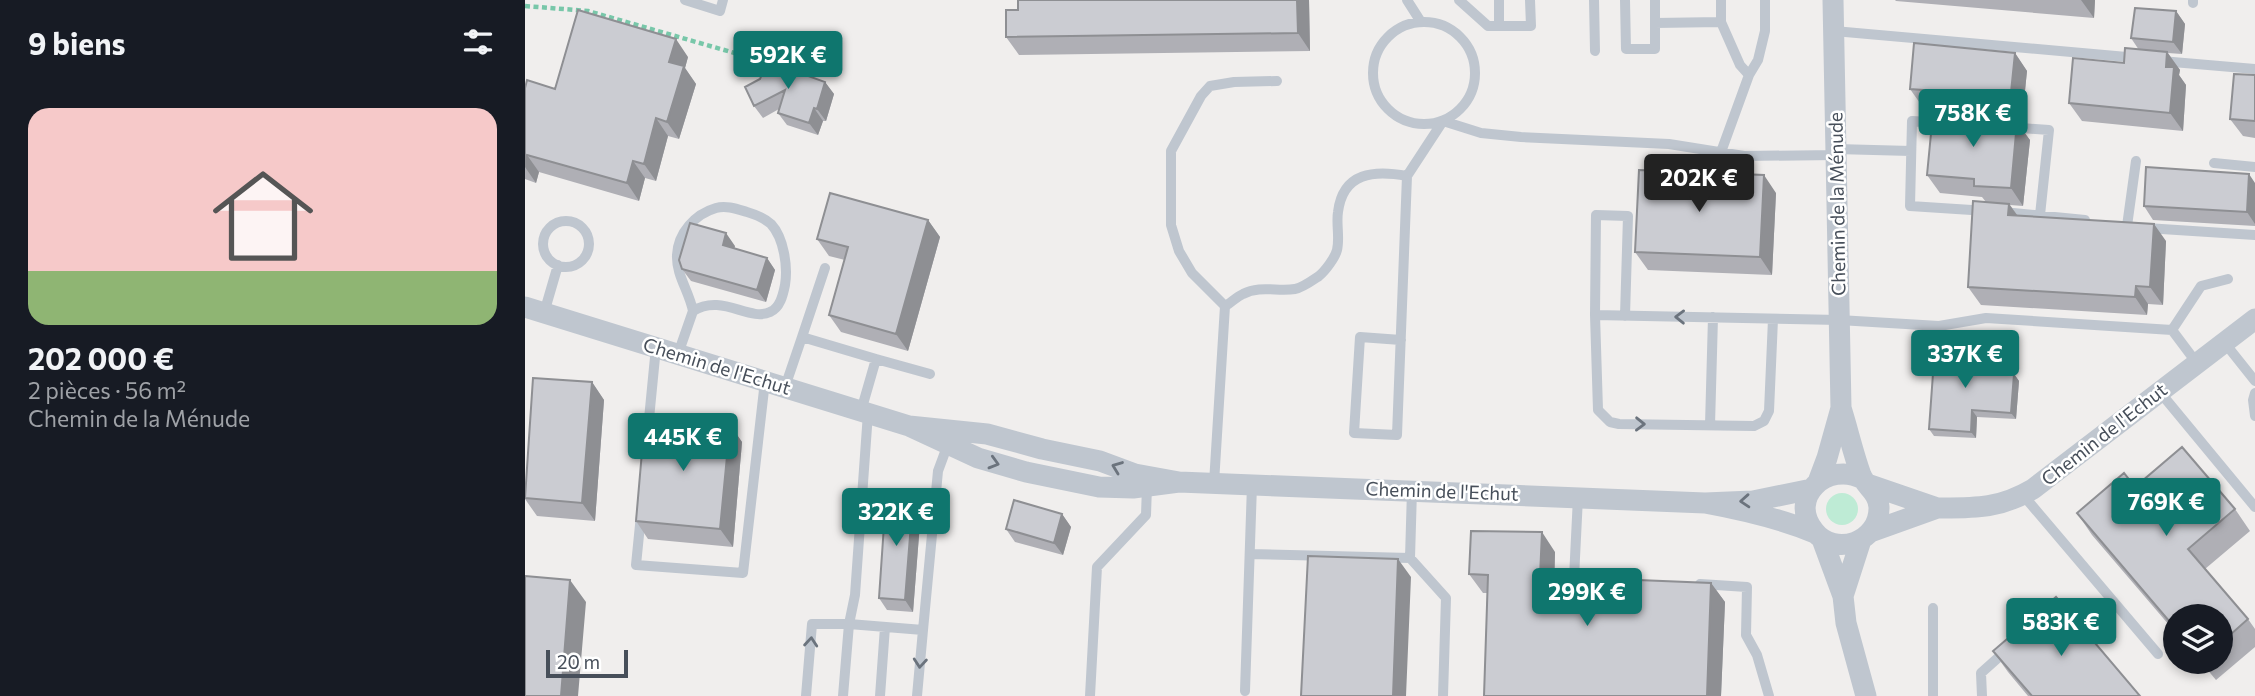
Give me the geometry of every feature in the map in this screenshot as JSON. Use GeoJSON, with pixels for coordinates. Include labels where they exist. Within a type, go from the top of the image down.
{"type":"FeatureCollection","features":[{"type":"Feature","properties":{"kind":"street","name":"Chemin de la Ménude"},"geometry":{"type":"LineString","coordinates":[[1815,485],[1827,458],[1841,408],[1833,0]]}},
{"type":"Feature","properties":{"kind":"street","name":"Chemin de l'Echut"},"geometry":{"type":"LineString","coordinates":[[535,310],[909,426],[978,458],[1064,481],[1099,487],[1147,486],[1179,481]]}},
{"type":"Feature","properties":{"kind":"street","name":"Chemin de l'Echut"},"geometry":{"type":"LineString","coordinates":[[1865,536],[1937,508],[1990,507],[2004,504],[2022,495],[2255,319]]}},
{"type":"Feature","properties":{"kind":"street","name":"Chemin de la Ménude"},"geometry":{"type":"LineString","coordinates":[[1841,408],[1866,482]]}},
{"type":"Feature","properties":{"kind":"street","name":"Chemin de l'Echut"},"geometry":{"type":"LineString","coordinates":[[909,426],[987,434],[1100,461],[1135,474],[1179,481],[1705,503],[1753,501],[1815,485]]}},
{"type":"Feature","properties":{"kind":"street"},"geometry":{"type":"LineString","coordinates":[[1843,596],[1865,536],[1877,520],[1879,510],[1875,492],[1866,482],[1855,475],[1836,473],[1815,485],[1807,498],[1807,517],[1819,536],[1843,596],[1846,623],[1865,696]]}},
{"type":"Feature","properties":{"kind":"street","name":"Chemin de l'Echut"},"geometry":{"type":"LineString","coordinates":[[1866,482],[1937,508]]}},
{"type":"Feature","properties":{"kind":"street","name":"Chemin de l'Echut"},"geometry":{"type":"LineString","coordinates":[[1705,503],[1753,512],[1790,523],[1819,536]]}},
{"type":"Feature","properties":{"kind":"street"},"geometry":{"type":"LineString","coordinates":[[1819,536],[1840,546],[1865,536]]}},
{"type":"Feature","properties":{"kind":"lane"},"geometry":{"type":"LineString","coordinates":[[685,0],[720,11],[723,0]]}},
{"type":"Feature","properties":{"kind":"lane"},"geometry":{"type":"LineString","coordinates":[[1407,0],[1421,22]]}},
{"type":"Feature","properties":{"kind":"lane"},"geometry":{"type":"LineString","coordinates":[[1459,0],[1472,6],[1488,26],[1531,26],[1530,0]]}},
{"type":"Feature","properties":{"kind":"lane"},"geometry":{"type":"LineString","coordinates":[[1499,0],[1499,26]]}},
{"type":"Feature","properties":{"kind":"lane"},"geometry":{"type":"LineString","coordinates":[[1594,0],[1595,51]]}},
{"type":"Feature","properties":{"kind":"lane"},"geometry":{"type":"LineString","coordinates":[[1626,0],[1626,49],[1655,49],[1655,0]]}},
{"type":"Feature","properties":{"kind":"lane"},"geometry":{"type":"LineString","coordinates":[[1721,0],[1721,22],[1740,65],[1749,75]]}},
{"type":"Feature","properties":{"kind":"lane"},"geometry":{"type":"LineString","coordinates":[[1721,152],[1749,75],[1758,60],[1765,31],[1765,0]]}},
{"type":"Feature","properties":{"kind":"lane"},"geometry":{"type":"LineString","coordinates":[[1421,22],[1442,26],[1461,37],[1475,62],[1475,76],[1469,97],[1455,114],[1443,121],[1414,123],[1400,118],[1389,110],[1374,85],[1376,56],[1383,43],[1406,26],[1421,22]]}},
{"type":"Feature","properties":{"kind":"lane"},"geometry":{"type":"LineString","coordinates":[[1655,23],[1721,22]]}},
{"type":"Feature","properties":{"kind":"lane"},"geometry":{"type":"LineString","coordinates":[[1834,31],[2255,69]]}},
{"type":"Feature","properties":{"kind":"lane"},"geometry":{"type":"LineString","coordinates":[[1214,483],[1225,306],[1192,273],[1179,251],[1171,225],[1171,151],[1201,96],[1210,86],[1234,82],[1277,82]]}},
{"type":"Feature","properties":{"kind":"lane"},"geometry":{"type":"LineString","coordinates":[[1443,121],[1481,133],[1669,144],[1744,156],[1911,152]]}},
{"type":"Feature","properties":{"kind":"lane"},"geometry":{"type":"LineString","coordinates":[[1401,340],[1360,337],[1354,433],[1397,435],[1401,340],[1407,176],[1443,121]]}},
{"type":"Feature","properties":{"kind":"lane"},"geometry":{"type":"LineString","coordinates":[[1953,123],[1912,121],[1910,206],[2040,215],[2102,223]]}},
{"type":"Feature","properties":{"kind":"lane"},"geometry":{"type":"LineString","coordinates":[[1994,126],[2049,130],[2040,215]]}},
{"type":"Feature","properties":{"kind":"lane"},"geometry":{"type":"LineString","coordinates":[[2127,226],[2136,161]]}},
{"type":"Feature","properties":{"kind":"lane"},"geometry":{"type":"LineString","coordinates":[[2214,163],[2255,167]]}},
{"type":"Feature","properties":{"kind":"lane"},"geometry":{"type":"LineString","coordinates":[[1225,306],[1244,293],[1269,288],[1297,289],[1321,274],[1337,251],[1338,212],[1341,200],[1353,181],[1364,175],[1382,172],[1407,176]]}},
{"type":"Feature","properties":{"kind":"lane"},"geometry":{"type":"LineString","coordinates":[[678,354],[693,311],[690,297],[682,284],[677,255],[680,240],[688,226],[697,217],[717,208],[732,208],[753,214],[770,223],[780,240],[786,278],[783,295],[771,312],[760,314],[704,304],[693,311]]}},
{"type":"Feature","properties":{"kind":"lane"},"geometry":{"type":"LineString","coordinates":[[1625,316],[1628,216],[1596,215],[1596,401],[1603,417],[1619,424],[1760,424],[1766,416],[1773,319]]}},
{"type":"Feature","properties":{"kind":"lane"},"geometry":{"type":"LineString","coordinates":[[569,220],[577,223],[589,237],[589,247],[581,262],[573,266],[558,265],[548,258],[544,250],[545,232],[551,226],[569,220]]}},
{"type":"Feature","properties":{"kind":"lane"},"geometry":{"type":"LineString","coordinates":[[2115,224],[2255,235]]}},
{"type":"Feature","properties":{"kind":"lane"},"geometry":{"type":"LineString","coordinates":[[535,310],[558,265]]}},
{"type":"Feature","properties":{"kind":"lane"},"geometry":{"type":"LineString","coordinates":[[642,499],[636,565],[743,573],[775,384],[802,337],[825,268]]}},
{"type":"Feature","properties":{"kind":"lane"},"geometry":{"type":"LineString","coordinates":[[2172,330],[2201,286],[2228,279]]}},
{"type":"Feature","properties":{"kind":"lane"},"geometry":{"type":"LineString","coordinates":[[1595,315],[1839,320],[1939,327],[1986,318],[2172,330],[2196,362]]}},
{"type":"Feature","properties":{"kind":"lane"},"geometry":{"type":"LineString","coordinates":[[1710,425],[1713,317]]}},
{"type":"Feature","properties":{"kind":"lane"},"geometry":{"type":"LineString","coordinates":[[802,337],[930,374]]}},
{"type":"Feature","properties":{"kind":"lane"},"geometry":{"type":"LineString","coordinates":[[2224,342],[2255,381]]}},
{"type":"Feature","properties":{"kind":"lane"},"geometry":{"type":"LineString","coordinates":[[647,446],[656,347]]}},
{"type":"Feature","properties":{"kind":"lane"},"geometry":{"type":"LineString","coordinates":[[843,696],[849,624],[855,595],[864,412],[876,359]]}},
{"type":"Feature","properties":{"kind":"lane"},"geometry":{"type":"LineString","coordinates":[[2159,391],[2255,507]]}},
{"type":"Feature","properties":{"kind":"lane"},"geometry":{"type":"LineString","coordinates":[[2255,393],[2255,416]]}},
{"type":"Feature","properties":{"kind":"lane"},"geometry":{"type":"LineString","coordinates":[[917,696],[938,471],[948,444]]}},
{"type":"Feature","properties":{"kind":"lane"},"geometry":{"type":"LineString","coordinates":[[1245,691],[1252,485]]}},
{"type":"Feature","properties":{"kind":"lane"},"geometry":{"type":"LineString","coordinates":[[1090,696],[1097,567],[1146,515],[1147,486]]}},
{"type":"Feature","properties":{"kind":"lane"},"geometry":{"type":"LineString","coordinates":[[1412,490],[1410,558],[1446,598],[1443,696]]}},
{"type":"Feature","properties":{"kind":"lane"},"geometry":{"type":"LineString","coordinates":[[2022,495],[2158,654]]}},
{"type":"Feature","properties":{"kind":"lane"},"geometry":{"type":"LineString","coordinates":[[1578,496],[1574,578],[1601,579]]}},
{"type":"Feature","properties":{"kind":"lane"},"geometry":{"type":"LineString","coordinates":[[1249,554],[1410,558]]}},
{"type":"Feature","properties":{"kind":"lane"},"geometry":{"type":"LineString","coordinates":[[1694,584],[1747,586],[1746,635],[1757,655],[1769,696]]}},
{"type":"Feature","properties":{"kind":"lane"},"geometry":{"type":"LineString","coordinates":[[1933,608],[1933,696]]}},
{"type":"Feature","properties":{"kind":"lane"},"geometry":{"type":"LineString","coordinates":[[806,696],[813,624],[923,630]]}},
{"type":"Feature","properties":{"kind":"lane"},"geometry":{"type":"LineString","coordinates":[[880,696],[885,627]]}},
{"type":"Feature","properties":{"kind":"lane"},"geometry":{"type":"LineString","coordinates":[[1982,696],[1981,673],[2017,641]]}},
{"type":"Feature","properties":{"kind":"path"},"geometry":{"type":"LineString","coordinates":[[525,6],[588,11],[773,64]]}},
{"type":"Feature","properties":{"kind":"green space"},"geometry":{"type":"Polygon","coordinates":[[[1842,493],[1853,498],[1858,509],[1853,520],[1842,525],[1831,520],[1826,509],[1831,498],[1842,493]]]}},
{"type":"Feature","properties":{"kind":"building"},"geometry":{"type":"Polygon","coordinates":[[[1018,0],[1297,0],[1298,33],[1006,37],[1006,10],[1018,10],[1018,0]]]}},
{"type":"Feature","properties":{"kind":"building"},"geometry":{"type":"Polygon","coordinates":[[[2135,8],[2176,11],[2173,42],[2131,38],[2135,8]]]}},
{"type":"Feature","properties":{"kind":"building"},"geometry":{"type":"Polygon","coordinates":[[[578,10],[676,39],[669,62],[684,66],[667,122],[656,118],[644,164],[633,161],[627,183],[527,155],[525,161],[527,80],[555,89],[578,10]]]}},
{"type":"Feature","properties":{"kind":"building"},"geometry":{"type":"Polygon","coordinates":[[[1914,43],[2015,53],[2010,102],[1935,98],[1936,91],[1910,89],[1914,43]]]}},
{"type":"Feature","properties":{"kind":"building"},"geometry":{"type":"Polygon","coordinates":[[[2125,48],[2167,52],[2166,67],[2174,67],[2170,113],[2069,103],[2073,58],[2124,63],[2125,48]]]}},
{"type":"Feature","properties":{"kind":"building"},"geometry":{"type":"Polygon","coordinates":[[[767,61],[825,82],[817,109],[814,108],[809,123],[778,113],[785,90],[754,106],[745,87],[760,79],[767,61]]]}},
{"type":"Feature","properties":{"kind":"building"},"geometry":{"type":"Polygon","coordinates":[[[2234,74],[2255,75],[2255,121],[2230,119],[2234,74]]]}},
{"type":"Feature","properties":{"kind":"building"},"geometry":{"type":"Polygon","coordinates":[[[1933,113],[2008,118],[2008,121],[2017,122],[2011,188],[1974,186],[1974,179],[1927,175],[1933,113]]]}},
{"type":"Feature","properties":{"kind":"building"},"geometry":{"type":"Polygon","coordinates":[[[2146,167],[2249,174],[2247,212],[2144,206],[2146,167]]]}},
{"type":"Feature","properties":{"kind":"building"},"geometry":{"type":"Polygon","coordinates":[[[1639,170],[1764,175],[1760,257],[1635,252],[1639,170]]]}},
{"type":"Feature","properties":{"kind":"building"},"geometry":{"type":"Polygon","coordinates":[[[830,193],[928,220],[896,334],[829,315],[848,247],[817,239],[830,193]]]}},
{"type":"Feature","properties":{"kind":"building"},"geometry":{"type":"Polygon","coordinates":[[[1973,201],[2009,204],[2008,215],[2154,224],[2150,287],[2136,286],[2135,297],[1968,287],[1973,201]]]}},
{"type":"Feature","properties":{"kind":"building"},"geometry":{"type":"Polygon","coordinates":[[[690,223],[726,233],[723,245],[767,258],[757,290],[682,269],[679,260],[690,223]]]}},
{"type":"Feature","properties":{"kind":"building"},"geometry":{"type":"Polygon","coordinates":[[[1935,346],[1976,349],[1975,372],[2014,374],[2011,413],[1972,410],[1971,432],[1929,429],[1935,346]]]}},
{"type":"Feature","properties":{"kind":"building"},"geometry":{"type":"Polygon","coordinates":[[[533,378],[592,382],[582,503],[525,498],[533,378]]]}},
{"type":"Feature","properties":{"kind":"building"},"geometry":{"type":"Polygon","coordinates":[[[645,417],[730,425],[720,529],[636,521],[645,417]]]}},
{"type":"Feature","properties":{"kind":"building"},"geometry":{"type":"Polygon","coordinates":[[[2182,447],[2235,509],[2188,549],[2248,619],[2233,632],[2233,604],[2163,604],[2163,614],[2077,513],[2124,473],[2135,487],[2182,447]]]}},
{"type":"Feature","properties":{"kind":"building"},"geometry":{"type":"Polygon","coordinates":[[[886,496],[913,498],[905,600],[879,598],[886,496]]]}},
{"type":"Feature","properties":{"kind":"building"},"geometry":{"type":"Polygon","coordinates":[[[1014,500],[1062,514],[1054,543],[1006,529],[1014,500]]]}},
{"type":"Feature","properties":{"kind":"building"},"geometry":{"type":"Polygon","coordinates":[[[1471,531],[1542,532],[1540,576],[1711,583],[1707,696],[1484,696],[1488,575],[1469,574],[1471,531]]]}},
{"type":"Feature","properties":{"kind":"building"},"geometry":{"type":"Polygon","coordinates":[[[1308,556],[1398,559],[1393,696],[1301,696],[1308,556]]]}},
{"type":"Feature","properties":{"kind":"building"},"geometry":{"type":"Polygon","coordinates":[[[525,576],[570,580],[561,696],[525,696],[525,576]]]}},
{"type":"Feature","properties":{"kind":"building"},"geometry":{"type":"Polygon","coordinates":[[[2056,597],[2140,696],[2032,696],[1993,651],[2056,597]]]}}]}
